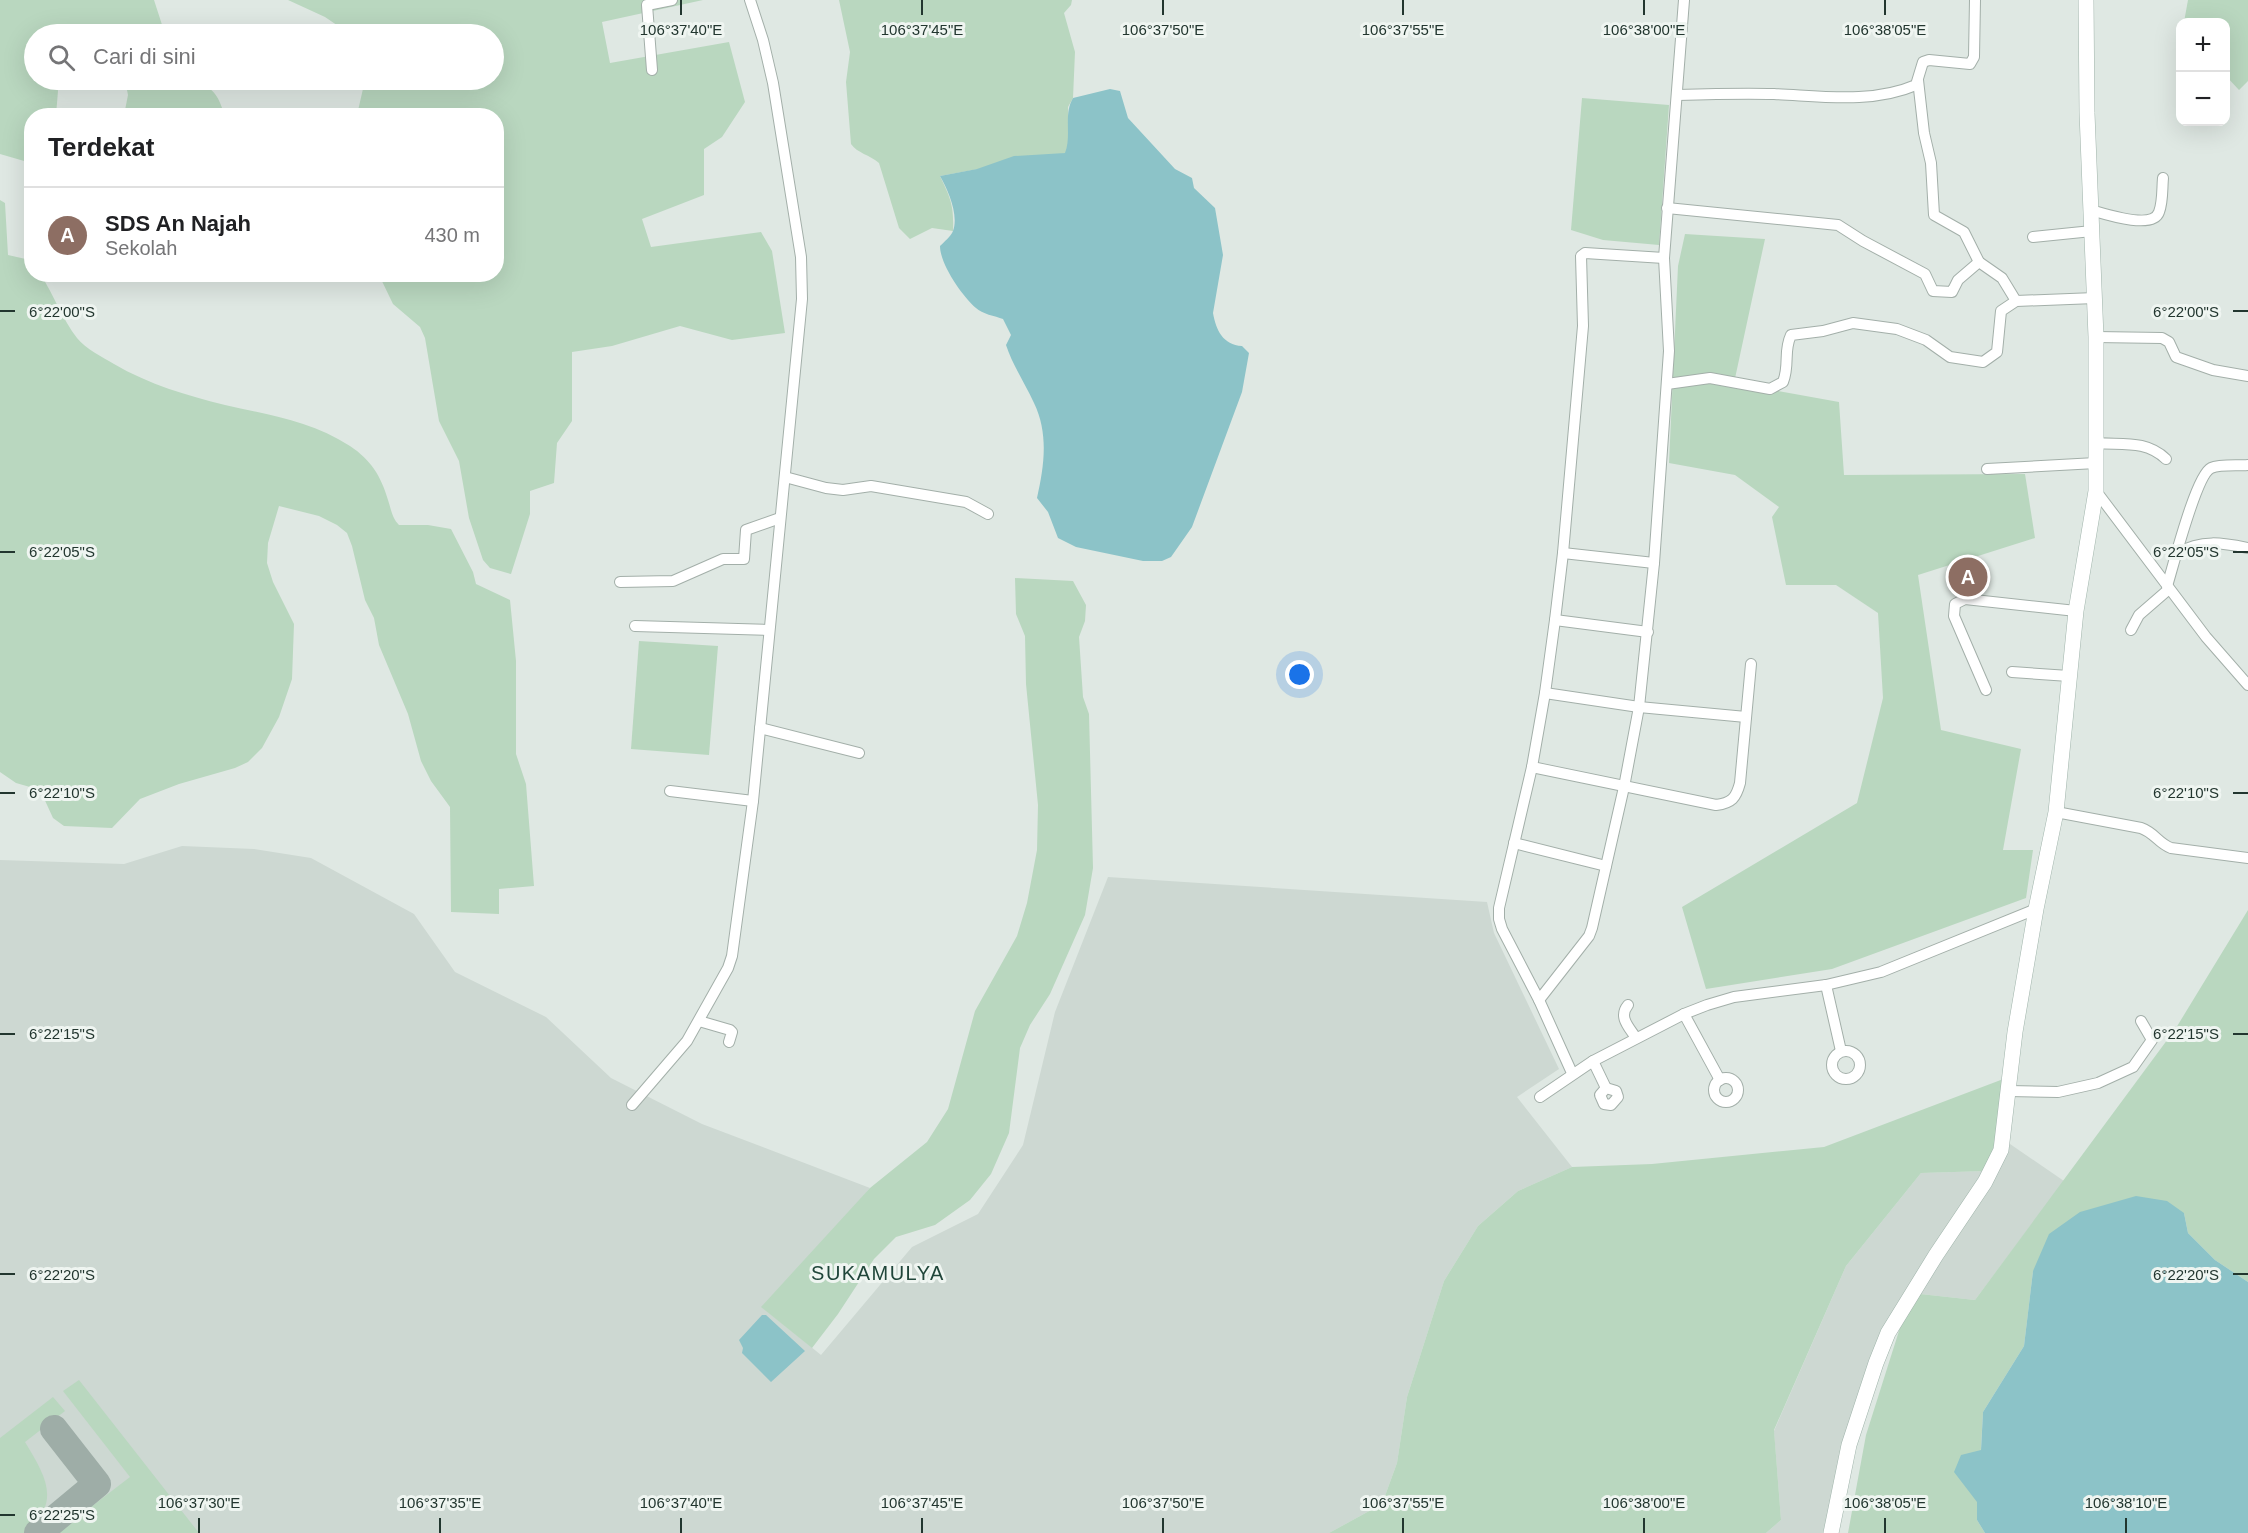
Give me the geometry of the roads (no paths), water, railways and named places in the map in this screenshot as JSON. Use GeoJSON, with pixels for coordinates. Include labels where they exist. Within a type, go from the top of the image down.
{"type":"FeatureCollection","features":[{"type":"Feature","properties":{"kind":"main road"},"geometry":{"type":"LineString","coordinates":[[1831,1533],[1849,1445],[1888,1333],[1985,1182],[2001,1150],[2015,1032],[2036,909],[2056,812],[2076,610],[2096,491],[2097,337],[2087,112],[2086,0]]}},
{"type":"Feature","properties":{"kind":"street"},"geometry":{"type":"LineString","coordinates":[[652,70],[647,5],[672,0]]}},
{"type":"Feature","properties":{"kind":"street"},"geometry":{"type":"LineString","coordinates":[[632,1105],[687,1041],[728,968],[732,956],[753,801],[801,299],[801,257],[772,83],[763,40],[750,0]]}},
{"type":"Feature","properties":{"kind":"street"},"geometry":{"type":"LineString","coordinates":[[1539,1000],[1589,936],[1592,928],[1624,787],[1639,706],[1648,632],[1668,384],[1664,258],[1684,0]]}},
{"type":"Feature","properties":{"kind":"street"},"geometry":{"type":"LineString","coordinates":[[1677,94],[1771,94],[1859,98],[1906,90],[1916,85],[1923,62],[1929,60],[1970,64],[1974,57],[1975,0]]}},
{"type":"Feature","properties":{"kind":"street"},"geometry":{"type":"LineString","coordinates":[[1918,80],[1924,133],[1931,163],[1934,215],[1964,232],[1979,262],[2002,278],[2016,301]]}},
{"type":"Feature","properties":{"kind":"street"},"geometry":{"type":"LineString","coordinates":[[2091,210],[2137,221],[2154,219],[2159,213],[2163,178]]}},
{"type":"Feature","properties":{"kind":"street"},"geometry":{"type":"LineString","coordinates":[[1668,208],[1838,225],[1925,274],[1933,291],[1952,292],[1958,280],[1979,262]]}},
{"type":"Feature","properties":{"kind":"street"},"geometry":{"type":"LineString","coordinates":[[2033,237],[2092,231]]}},
{"type":"Feature","properties":{"kind":"street"},"geometry":{"type":"LineString","coordinates":[[1572,1073],[1499,919],[1499,908],[1532,766],[1555,620],[1583,326],[1581,256],[1585,253],[1664,258]]}},
{"type":"Feature","properties":{"kind":"street"},"geometry":{"type":"LineString","coordinates":[[1668,384],[1710,378],[1770,389],[1783,382],[1788,369],[1785,346],[1791,335],[1823,331],[1853,323],[1897,329],[1926,340],[1950,357],[1983,362],[1997,352],[2001,311],[2016,301],[2096,298]]}},
{"type":"Feature","properties":{"kind":"street"},"geometry":{"type":"LineString","coordinates":[[2097,337],[2162,338],[2169,342],[2176,357],[2213,370],[2248,376]]}},
{"type":"Feature","properties":{"kind":"street"},"geometry":{"type":"LineString","coordinates":[[2097,442],[2144,445],[2160,453],[2166,459]]}},
{"type":"Feature","properties":{"kind":"street"},"geometry":{"type":"LineString","coordinates":[[1987,469],[2097,463]]}},
{"type":"Feature","properties":{"kind":"street"},"geometry":{"type":"LineString","coordinates":[[2131,630],[2139,615],[2168,588],[2204,474],[2211,468],[2248,465]]}},
{"type":"Feature","properties":{"kind":"street"},"geometry":{"type":"LineString","coordinates":[[784,477],[826,489],[843,490],[871,486],[966,502],[988,514]]}},
{"type":"Feature","properties":{"kind":"street"},"geometry":{"type":"LineString","coordinates":[[2096,491],[2206,637],[2248,685]]}},
{"type":"Feature","properties":{"kind":"street"},"geometry":{"type":"LineString","coordinates":[[620,582],[673,581],[723,559],[744,559],[746,530],[780,518]]}},
{"type":"Feature","properties":{"kind":"street"},"geometry":{"type":"LineString","coordinates":[[2178,553],[2211,541],[2248,548]]}},
{"type":"Feature","properties":{"kind":"street"},"geometry":{"type":"LineString","coordinates":[[1563,553],[1654,563]]}},
{"type":"Feature","properties":{"kind":"street"},"geometry":{"type":"LineString","coordinates":[[1986,690],[1954,616],[1955,604],[1965,599],[2076,610]]}},
{"type":"Feature","properties":{"kind":"street"},"geometry":{"type":"LineString","coordinates":[[1555,620],[1648,632]]}},
{"type":"Feature","properties":{"kind":"street"},"geometry":{"type":"LineString","coordinates":[[635,626],[769,630]]}},
{"type":"Feature","properties":{"kind":"street"},"geometry":{"type":"LineString","coordinates":[[1532,766],[1716,805],[1728,803],[1736,797],[1740,783],[1751,664]]}},
{"type":"Feature","properties":{"kind":"street"},"geometry":{"type":"LineString","coordinates":[[2012,672],[2069,676]]}},
{"type":"Feature","properties":{"kind":"street"},"geometry":{"type":"LineString","coordinates":[[1545,693],[1746,717]]}},
{"type":"Feature","properties":{"kind":"street"},"geometry":{"type":"LineString","coordinates":[[760,728],[859,753]]}},
{"type":"Feature","properties":{"kind":"street"},"geometry":{"type":"LineString","coordinates":[[670,791],[753,801]]}},
{"type":"Feature","properties":{"kind":"street"},"geometry":{"type":"LineString","coordinates":[[2056,812],[2140,828],[2152,832],[2165,846],[2170,848],[2248,858]]}},
{"type":"Feature","properties":{"kind":"street"},"geometry":{"type":"LineString","coordinates":[[1514,843],[1606,866]]}},
{"type":"Feature","properties":{"kind":"street"},"geometry":{"type":"LineString","coordinates":[[1540,1097],[1572,1073],[1593,1061],[1684,1014],[1707,1005],[1734,997],[1826,985],[1881,972],[2036,909]]}},
{"type":"Feature","properties":{"kind":"street"},"geometry":{"type":"LineString","coordinates":[[1826,985],[1841,1051]]}},
{"type":"Feature","properties":{"kind":"street"},"geometry":{"type":"LineString","coordinates":[[1628,1005],[1623,1011],[1623,1017],[1636,1038]]}},
{"type":"Feature","properties":{"kind":"street"},"geometry":{"type":"LineString","coordinates":[[1684,1014],[1720,1080]]}},
{"type":"Feature","properties":{"kind":"street"},"geometry":{"type":"LineString","coordinates":[[699,1021],[730,1030],[732,1032],[729,1042]]}},
{"type":"Feature","properties":{"kind":"street"},"geometry":{"type":"LineString","coordinates":[[2009,1091],[2058,1092],[2098,1083],[2133,1067],[2152,1040],[2141,1021]]}},
{"type":"Feature","properties":{"kind":"street"},"geometry":{"type":"LineString","coordinates":[[1593,1061],[1606,1088]]}},
{"type":"Feature","properties":{"kind":"water"},"geometry":{"type":"Polygon","coordinates":[[[1110,89],[1120,91],[1128,118],[1175,169],[1192,178],[1194,188],[1215,208],[1223,255],[1213,313],[1214,319],[1218,331],[1225,340],[1242,346],[1249,353],[1242,392],[1192,527],[1171,557],[1162,561],[1143,561],[1076,547],[1058,538],[1048,512],[1037,498],[1044,450],[1042,427],[1034,403],[1006,345],[1011,335],[1003,319],[979,310],[964,296],[944,262],[940,246],[952,233],[955,218],[949,195],[940,176],[977,169],[1014,156],[1065,153],[1069,111],[1073,98],[1110,89]]]}},
{"type":"Feature","properties":{"kind":"water"},"geometry":{"type":"Polygon","coordinates":[[[2136,1196],[2167,1201],[2184,1213],[2188,1233],[2215,1260],[2248,1282],[2248,1533],[1985,1533],[1977,1520],[1977,1502],[1954,1472],[1961,1455],[1981,1450],[1983,1412],[2024,1346],[2033,1271],[2049,1234],[2080,1212],[2136,1196]]]}},
{"type":"Feature","properties":{"kind":"water"},"geometry":{"type":"Polygon","coordinates":[[[762,1315],[766,1315],[805,1351],[771,1382],[742,1353],[743,1348],[739,1340],[762,1315]]]}},
{"type":"Feature","properties":{"kind":"place","name":"SDS An Najah"},"geometry":{"type":"Point","coordinates":[1968,577]}},
{"type":"Feature","properties":{"kind":"district","name":"SUKAMULYA"},"geometry":{"type":"Point","coordinates":[878,1273]}}]}
